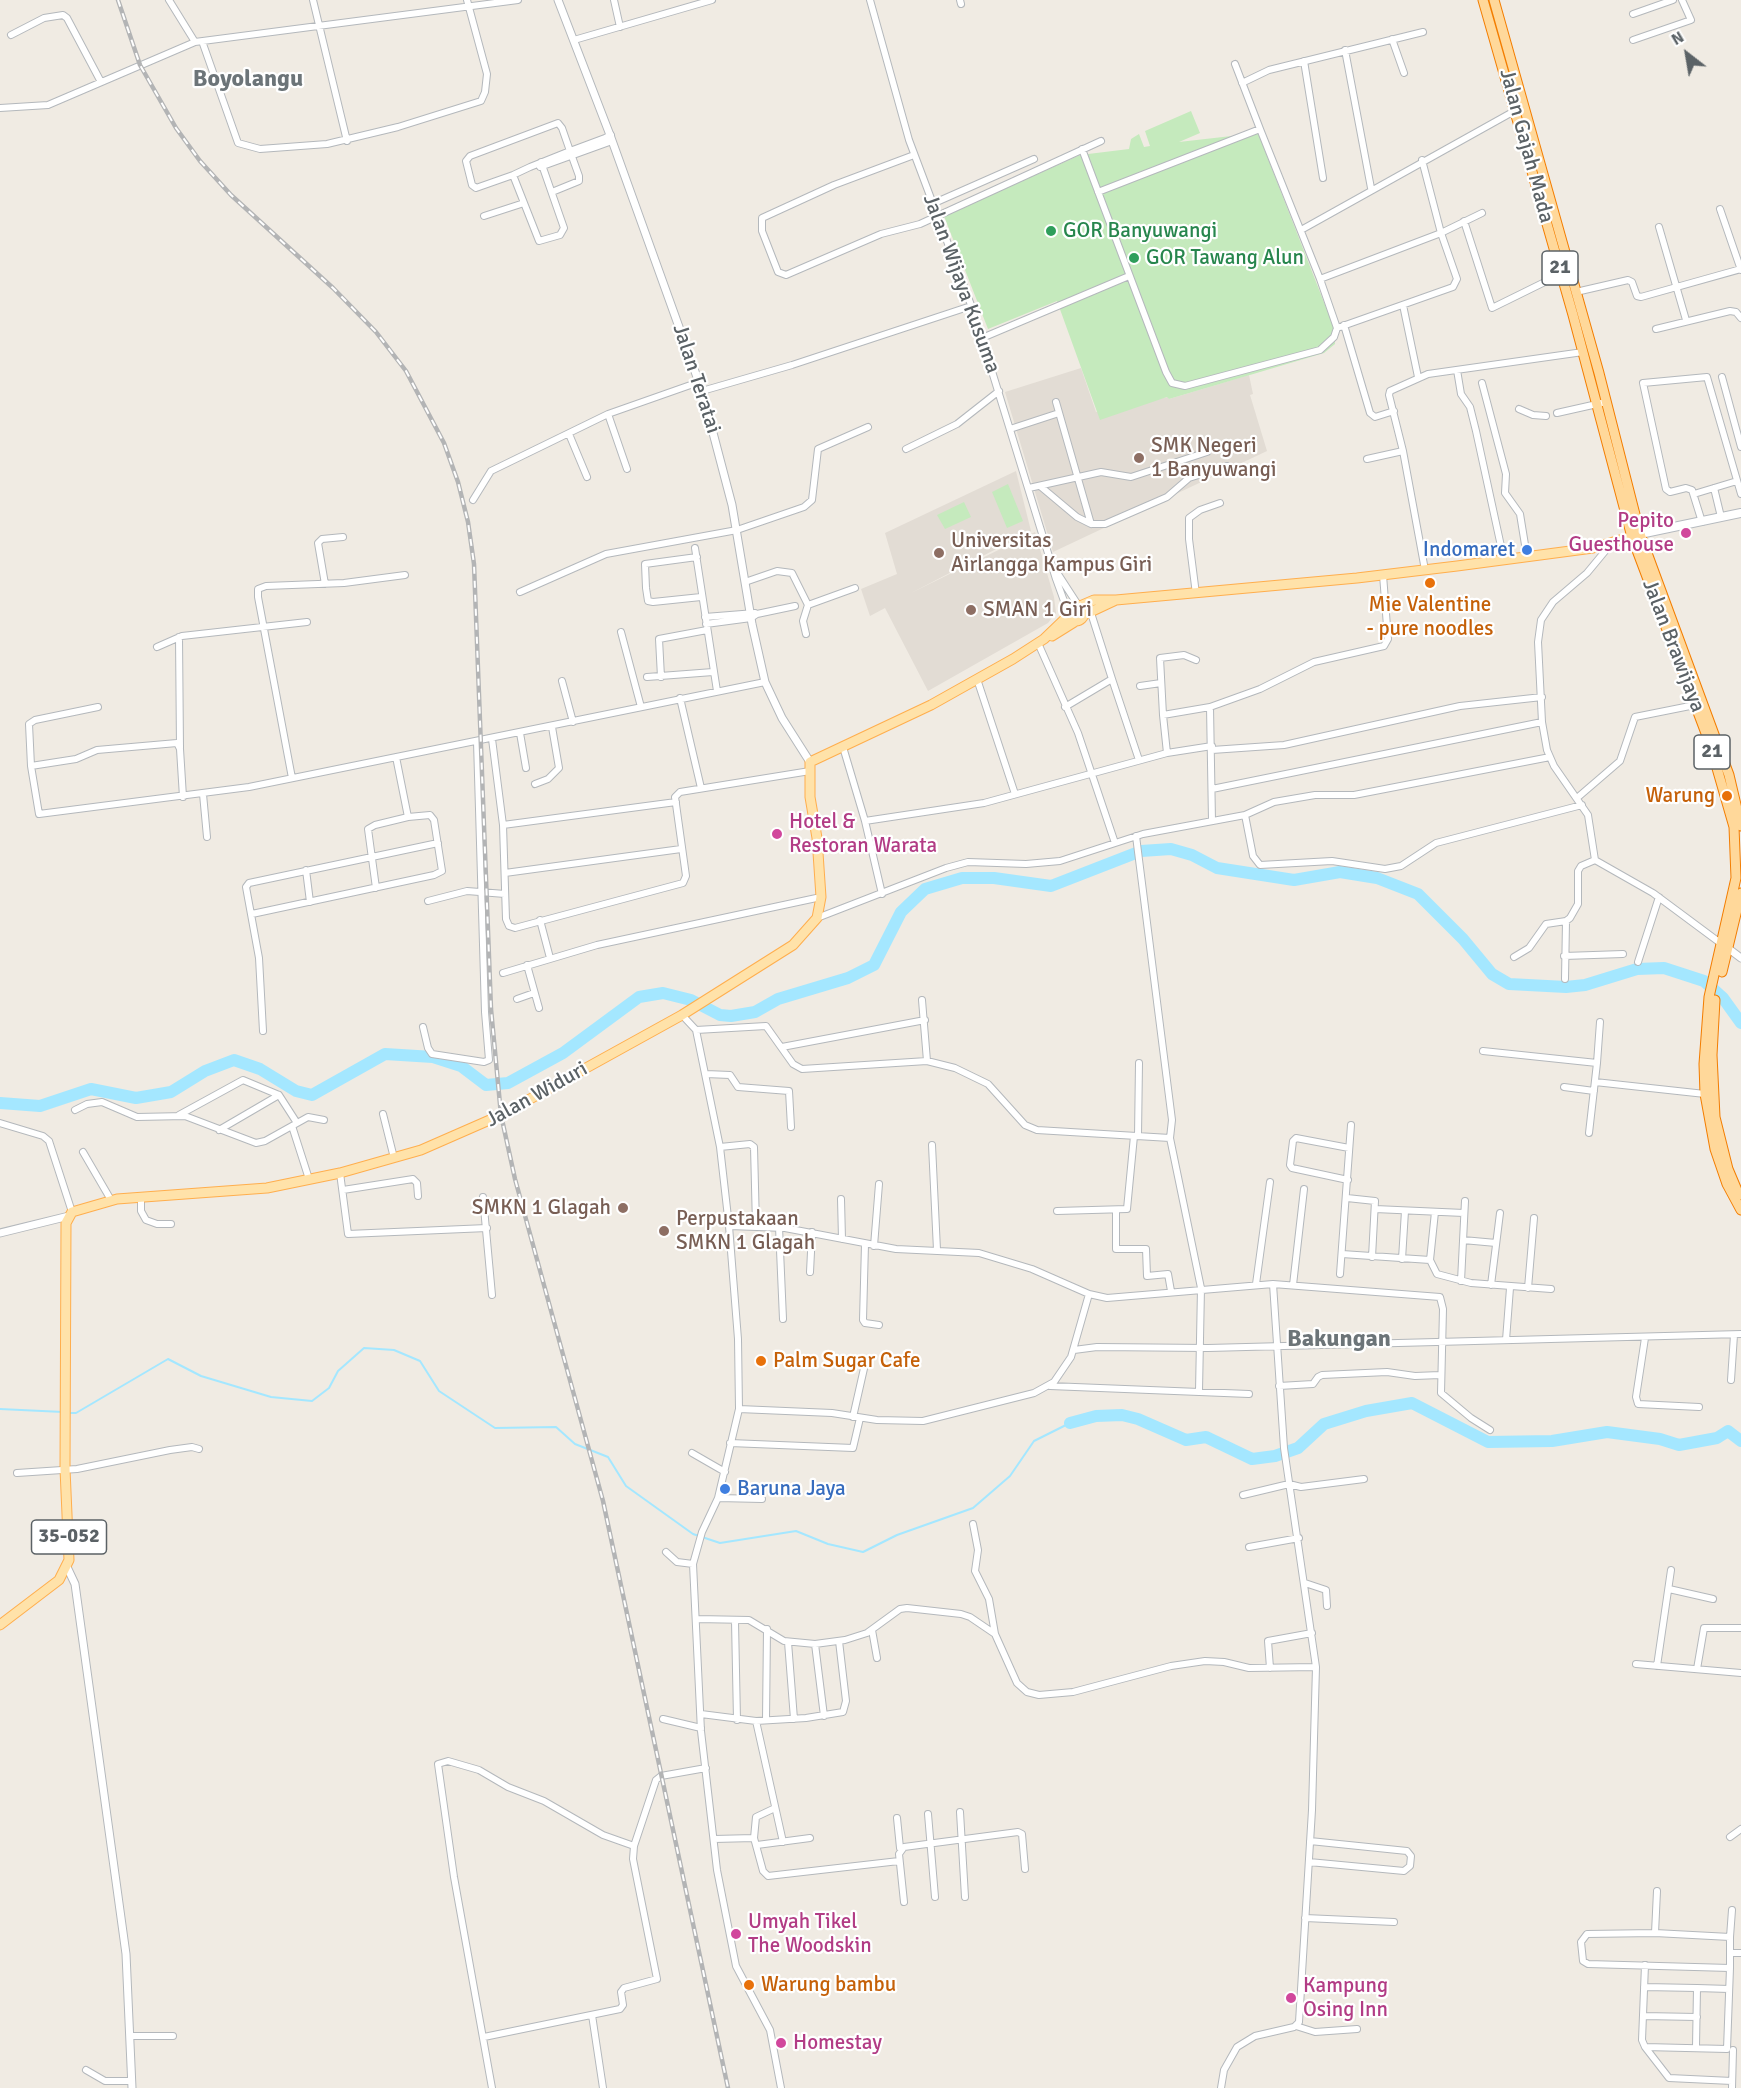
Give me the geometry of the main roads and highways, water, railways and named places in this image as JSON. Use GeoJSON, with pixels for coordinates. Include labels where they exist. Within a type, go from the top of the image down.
{"type":"FeatureCollection","features":[{"type":"Feature","properties":{"kind":"highway","name":"Jalan Gajah Mada"},"geometry":{"type":"LineString","coordinates":[[1483,0],[1520,108],[1562,274],[1581,328],[1583,352],[1602,403],[1636,535]]}},
{"type":"Feature","properties":{"kind":"highway","name":"21"},"geometry":{"type":"LineString","coordinates":[[1495,1],[1520,108],[1576,292],[1581,328],[1602,403]]}},
{"type":"Feature","properties":{"kind":"highway","name":"Jalan Brawijaya"},"geometry":{"type":"LineString","coordinates":[[1602,403],[1635,515],[1636,535],[1680,656],[1729,775],[1741,826]]}},
{"type":"Feature","properties":{"kind":"highway","name":"Jalan Brawijaya"},"geometry":{"type":"LineString","coordinates":[[1680,656],[1720,776],[1734,827],[1736,878],[1726,947]]}},
{"type":"Feature","properties":{"kind":"highway","name":"Jalan Brawijaya"},"geometry":{"type":"LineString","coordinates":[[1741,893],[1717,976],[1705,1030],[1705,1094],[1710,1129],[1720,1168],[1741,1210]]}},
{"type":"Feature","properties":{"kind":"highway","name":"Jalan Brawijaya"},"geometry":{"type":"LineString","coordinates":[[1712,998],[1715,1117],[1728,1168],[1741,1198]]}},
{"type":"Feature","properties":{"kind":"main road"},"geometry":{"type":"LineString","coordinates":[[1636,535],[1741,513]]}},
{"type":"Feature","properties":{"kind":"main road","name":"Jalan Widuri"},"geometry":{"type":"LineString","coordinates":[[0,1626],[51,1586],[67,1567],[69,1546],[65,1469],[68,1398],[66,1223],[70,1214],[107,1201],[248,1190],[340,1176],[443,1143],[484,1124],[684,1014],[793,945],[817,918],[821,897],[810,767],[843,747],[977,679],[1041,641],[1078,612],[1116,600],[1383,575],[1527,557],[1611,544],[1636,535]]}},
{"type":"Feature","properties":{"kind":"waterway"},"geometry":{"type":"LineString","coordinates":[[0,1103],[40,1106],[91,1089],[136,1098],[171,1092],[205,1071],[234,1060],[260,1069],[296,1091],[312,1095],[385,1054],[433,1057],[461,1066],[486,1085],[508,1083],[563,1053],[639,997],[663,993],[691,1000],[720,1015],[731,1016],[755,1012],[778,999],[848,978],[874,965],[901,912],[925,889],[962,878],[994,878],[1051,886],[1141,851],[1171,849],[1192,855],[1217,868],[1294,880],[1340,872],[1377,878],[1418,894],[1463,939],[1492,974],[1509,984],[1566,987],[1585,985],[1637,969],[1664,968],[1704,981],[1723,998],[1741,1023]]}},
{"type":"Feature","properties":{"kind":"waterway"},"geometry":{"type":"LineString","coordinates":[[69,1413],[76,1413],[168,1359],[201,1376],[271,1397],[312,1401],[329,1388],[338,1371],[364,1348],[394,1350],[420,1361],[439,1391],[495,1428],[556,1427],[575,1444],[608,1457],[626,1486],[693,1534],[720,1543],[796,1531],[828,1544],[863,1552],[897,1535],[973,1508],[1010,1476],[1034,1441],[1070,1423]]}},
{"type":"Feature","properties":{"kind":"waterway"},"geometry":{"type":"LineString","coordinates":[[1070,1423],[1096,1416],[1122,1415],[1138,1419],[1186,1440],[1206,1437],[1252,1459],[1275,1456],[1298,1448],[1324,1424],[1366,1411],[1412,1403],[1488,1442],[1552,1441],[1607,1432],[1660,1439],[1679,1445],[1717,1438],[1728,1431],[1741,1441]]}},
{"type":"Feature","properties":{"kind":"waterway"},"geometry":{"type":"LineString","coordinates":[[0,1409],[63,1412]]}},
{"type":"Feature","properties":{"kind":"railway"},"geometry":{"type":"LineString","coordinates":[[118,0],[140,65],[176,128],[200,161],[231,195],[333,288],[376,332],[406,371],[444,443],[458,482],[468,522],[474,564],[491,1009],[501,1115],[515,1179],[603,1501],[728,2088]]}},
{"type":"Feature","properties":{"kind":"place","name":"GOR Banyuwangi"},"geometry":{"type":"Point","coordinates":[1051,231]}},
{"type":"Feature","properties":{"kind":"place","name":"GOR Tawang Alun"},"geometry":{"type":"Point","coordinates":[1134,258]}},
{"type":"Feature","properties":{"kind":"place","name":"SMK Negeri 1 Banyuwangi"},"geometry":{"type":"Point","coordinates":[1139,458]}},
{"type":"Feature","properties":{"kind":"place","name":"Pepito Guesthouse"},"geometry":{"type":"Point","coordinates":[1686,533]}},
{"type":"Feature","properties":{"kind":"place","name":"Indomaret"},"geometry":{"type":"Point","coordinates":[1527,550]}},
{"type":"Feature","properties":{"kind":"place","name":"Universitas Airlangga Kampus Giri"},"geometry":{"type":"Point","coordinates":[939,553]}},
{"type":"Feature","properties":{"kind":"place","name":"Mie Valentine - pure noodles"},"geometry":{"type":"Point","coordinates":[1430,583]}},
{"type":"Feature","properties":{"kind":"place","name":"SMAN 1 Giri"},"geometry":{"type":"Point","coordinates":[971,610]}},
{"type":"Feature","properties":{"kind":"place","name":"Warung"},"geometry":{"type":"Point","coordinates":[1727,796]}},
{"type":"Feature","properties":{"kind":"place","name":"Hotel & Restoran Warata"},"geometry":{"type":"Point","coordinates":[777,834]}},
{"type":"Feature","properties":{"kind":"place","name":"SMKN 1 Glagah"},"geometry":{"type":"Point","coordinates":[623,1208]}},
{"type":"Feature","properties":{"kind":"place","name":"Perpustakaan SMKN 1 Glagah"},"geometry":{"type":"Point","coordinates":[664,1231]}},
{"type":"Feature","properties":{"kind":"place","name":"Palm Sugar Cafe"},"geometry":{"type":"Point","coordinates":[761,1361]}},
{"type":"Feature","properties":{"kind":"place","name":"Baruna Jaya"},"geometry":{"type":"Point","coordinates":[725,1489]}},
{"type":"Feature","properties":{"kind":"place","name":"Umyah Tikel The Woodskin"},"geometry":{"type":"Point","coordinates":[736,1934]}},
{"type":"Feature","properties":{"kind":"place","name":"Warung bambu"},"geometry":{"type":"Point","coordinates":[749,1985]}},
{"type":"Feature","properties":{"kind":"place","name":"Kampung Osing Inn"},"geometry":{"type":"Point","coordinates":[1291,1998]}},
{"type":"Feature","properties":{"kind":"place","name":"Homestay"},"geometry":{"type":"Point","coordinates":[781,2043]}},
{"type":"Feature","properties":{"kind":"district","name":"Boyolangu"},"geometry":{"type":"Point","coordinates":[248,80]}},
{"type":"Feature","properties":{"kind":"district","name":"Bakungan"},"geometry":{"type":"Point","coordinates":[1339,1340]}}]}
